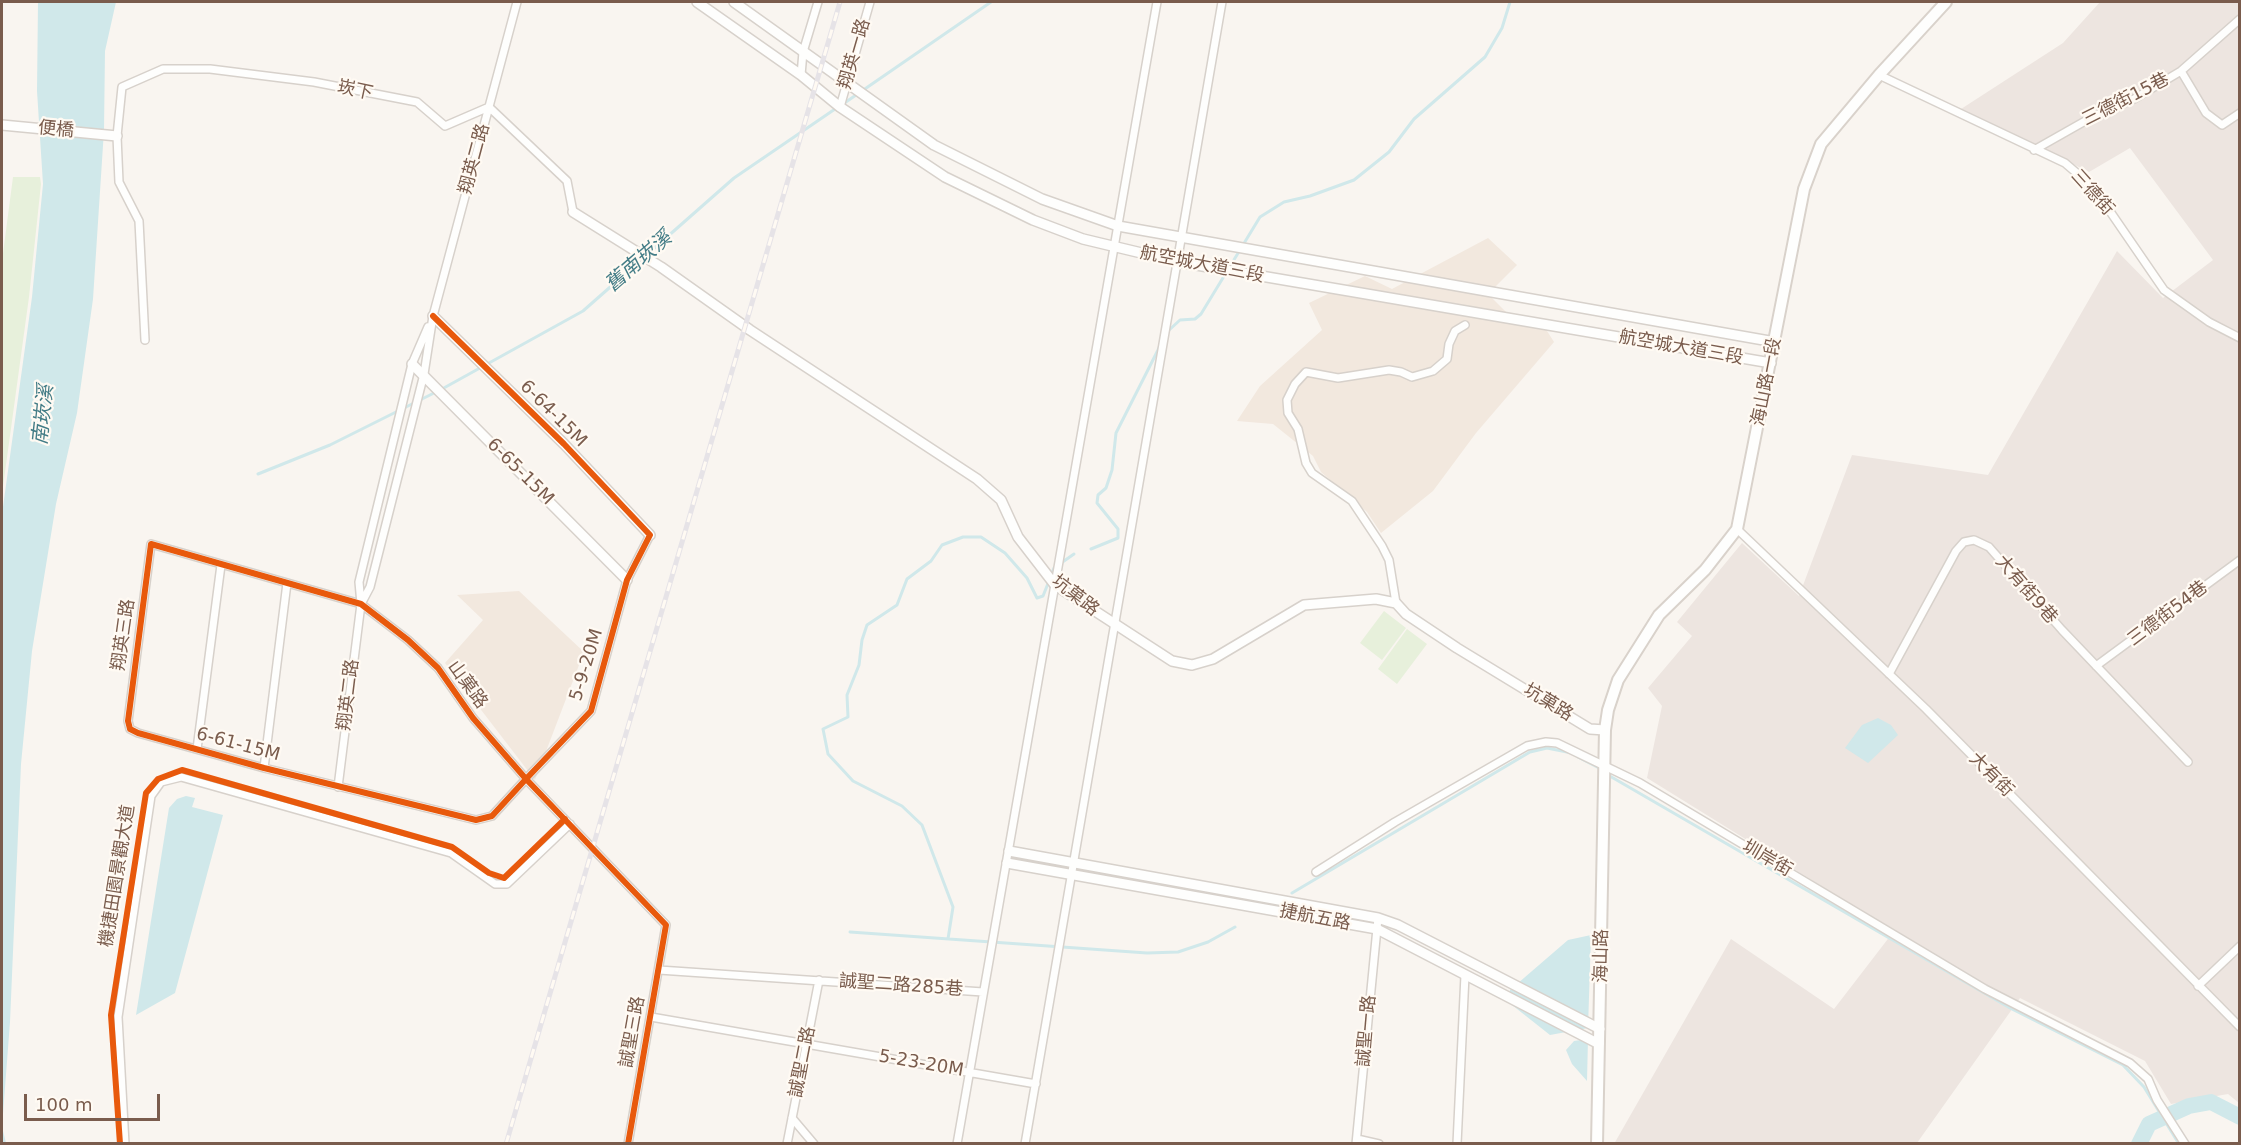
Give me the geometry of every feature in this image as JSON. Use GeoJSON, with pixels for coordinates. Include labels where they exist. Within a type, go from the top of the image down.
{"type":"FeatureCollection","features":[{"type":"Feature","properties":{"kind":"main road","name":"海山路一段"},"geometry":{"type":"LineString","coordinates":[[1606,768],[1605,730],[1608,710],[1618,680],[1629,658],[1659,615],[1705,570],[1737,529],[1810,169],[1821,144],[1879,75],[1946,2]]}},
{"type":"Feature","properties":{"kind":"main road","name":"海山路"},"geometry":{"type":"LineString","coordinates":[[1597,1143],[1606,768]]}},
{"type":"Feature","properties":{"kind":"street","name":"翔英二路"},"geometry":{"type":"LineString","coordinates":[[361,604],[370,587],[424,374],[433,316],[518,2]]}},
{"type":"Feature","properties":{"kind":"street","name":"航空城大道三段"},"geometry":{"type":"LineString","coordinates":[[697,2],[801,75],[840,107],[890,142],[980,195],[1033,220],[1114,248],[1179,262],[1771,363]]}},
{"type":"Feature","properties":{"kind":"street","name":"航空城大道三段"},"geometry":{"type":"LineString","coordinates":[[734,2],[934,145],[1042,199],[1118,226],[1775,342]]}},
{"type":"Feature","properties":{"kind":"street"},"geometry":{"type":"LineString","coordinates":[[801,75],[803,52],[818,2]]}},
{"type":"Feature","properties":{"kind":"street","name":"翔英一路"},"geometry":{"type":"LineString","coordinates":[[840,107],[870,2]]}},
{"type":"Feature","properties":{"kind":"street"},"geometry":{"type":"LineString","coordinates":[[957,1143],[1157,2]]}},
{"type":"Feature","properties":{"kind":"street"},"geometry":{"type":"LineString","coordinates":[[1026,1143],[1072,864],[1179,262],[1222,2]]}},
{"type":"Feature","properties":{"kind":"street","name":"三德街15巷"},"geometry":{"type":"LineString","coordinates":[[2034,150],[2094,116],[2134,99],[2181,71],[2240,19]]}},
{"type":"Feature","properties":{"kind":"street","name":"崁下"},"geometry":{"type":"LineString","coordinates":[[112,135],[122,87],[163,69],[182,67],[314,82],[417,102],[445,126],[489,107]]}},
{"type":"Feature","properties":{"kind":"street"},"geometry":{"type":"LineString","coordinates":[[2181,71],[2205,113],[2222,125],[2240,113]]}},
{"type":"Feature","properties":{"kind":"street","name":"三德街"},"geometry":{"type":"LineString","coordinates":[[1879,75],[2065,163],[2079,175],[2142,254],[2164,290],[2209,322],[2240,338]]}},
{"type":"Feature","properties":{"kind":"street"},"geometry":{"type":"LineString","coordinates":[[489,107],[567,181],[573,212]]}},
{"type":"Feature","properties":{"kind":"street","name":"便橋"},"geometry":{"type":"LineString","coordinates":[[3,126],[112,135]]}},
{"type":"Feature","properties":{"kind":"street"},"geometry":{"type":"LineString","coordinates":[[112,135],[119,182],[139,222],[145,340]]}},
{"type":"Feature","properties":{"kind":"street","name":"坑菓路"},"geometry":{"type":"LineString","coordinates":[[573,212],[661,267],[844,393],[977,479],[1000,500],[1018,537],[1056,585],[1172,661],[1192,665],[1225,654],[1286,614],[1304,605],[1376,599],[1396,603],[1406,614],[1457,648],[1590,729],[1605,730]]}},
{"type":"Feature","properties":{"kind":"street","name":"翔英二路"},"geometry":{"type":"LineString","coordinates":[[338,787],[361,604],[359,582],[412,364],[433,316]]}},
{"type":"Feature","properties":{"kind":"street","name":"6-64-15M"},"geometry":{"type":"LineString","coordinates":[[433,316],[564,444],[650,536]]}},
{"type":"Feature","properties":{"kind":"street"},"geometry":{"type":"LineString","coordinates":[[1396,603],[1389,560],[1382,546],[1352,501],[1312,473],[1306,463],[1298,429],[1288,413],[1287,400],[1295,384],[1306,372],[1338,378],[1389,370],[1412,377],[1432,371],[1447,359],[1449,344],[1455,332],[1465,325]]}},
{"type":"Feature","properties":{"kind":"street","name":"6-65-15M"},"geometry":{"type":"LineString","coordinates":[[412,364],[627,580]]}},
{"type":"Feature","properties":{"kind":"street","name":"大有街"},"geometry":{"type":"LineString","coordinates":[[1737,529],[1889,674],[2240,1027]]}},
{"type":"Feature","properties":{"kind":"street","name":"5-9-20M"},"geometry":{"type":"LineString","coordinates":[[338,787],[476,820],[492,816],[591,711],[627,580],[650,536]]}},
{"type":"Feature","properties":{"kind":"street","name":"大有街9巷"},"geometry":{"type":"LineString","coordinates":[[1889,674],[1956,551],[1964,542],[1974,540],[1989,548],[2096,666],[2188,762]]}},
{"type":"Feature","properties":{"kind":"street","name":"山菓路"},"geometry":{"type":"LineString","coordinates":[[151,544],[361,604],[408,640],[438,668],[473,718],[526,778],[666,925]]}},
{"type":"Feature","properties":{"kind":"street","name":"翔英三路"},"geometry":{"type":"LineString","coordinates":[[130,729],[129,713],[151,544]]}},
{"type":"Feature","properties":{"kind":"street","name":"三德街54巷"},"geometry":{"type":"LineString","coordinates":[[2096,666],[2240,560]]}},
{"type":"Feature","properties":{"kind":"street"},"geometry":{"type":"LineString","coordinates":[[197,749],[221,565]]}},
{"type":"Feature","properties":{"kind":"street"},"geometry":{"type":"LineString","coordinates":[[264,768],[287,583]]}},
{"type":"Feature","properties":{"kind":"street","name":"6-61-15M"},"geometry":{"type":"LineString","coordinates":[[130,729],[338,787]]}},
{"type":"Feature","properties":{"kind":"street","name":"圳岸街"},"geometry":{"type":"LineString","coordinates":[[1316,872],[1395,822],[1527,746],[1546,742],[1557,743],[1640,783],[1985,988],[2130,1064],[2148,1079],[2157,1100],[2185,1143]]}},
{"type":"Feature","properties":{"kind":"street"},"geometry":{"type":"LineString","coordinates":[[125,1143],[118,1017],[151,796],[161,782],[181,777],[451,853],[495,884],[507,884],[570,824]]}},
{"type":"Feature","properties":{"kind":"street","name":"捷航五路"},"geometry":{"type":"LineString","coordinates":[[1009,851],[1378,918],[1398,925],[1600,1029]]}},
{"type":"Feature","properties":{"kind":"street","name":"捷航五路"},"geometry":{"type":"LineString","coordinates":[[1007,863],[1377,929],[1599,1044]]}},
{"type":"Feature","properties":{"kind":"street","name":"誠聖一路"},"geometry":{"type":"LineString","coordinates":[[1357,1141],[1378,918]]}},
{"type":"Feature","properties":{"kind":"street","name":"誠聖三路"},"geometry":{"type":"LineString","coordinates":[[628,1143],[666,925]]}},
{"type":"Feature","properties":{"kind":"street"},"geometry":{"type":"LineString","coordinates":[[2198,986],[2240,946]]}},
{"type":"Feature","properties":{"kind":"street","name":"誠聖二路285巷"},"geometry":{"type":"LineString","coordinates":[[659,970],[983,992]]}},
{"type":"Feature","properties":{"kind":"street"},"geometry":{"type":"LineString","coordinates":[[1456,1143],[1465,975]]}},
{"type":"Feature","properties":{"kind":"street","name":"誠聖二路"},"geometry":{"type":"LineString","coordinates":[[787,1143],[819,980]]}},
{"type":"Feature","properties":{"kind":"street","name":"5-23-20M"},"geometry":{"type":"LineString","coordinates":[[651,1017],[1036,1084]]}},
{"type":"Feature","properties":{"kind":"street"},"geometry":{"type":"LineString","coordinates":[[792,1118],[814,1143]]}},
{"type":"Feature","properties":{"kind":"street"},"geometry":{"type":"LineString","coordinates":[[1357,1141],[1379,1143]]}},
{"type":"Feature","properties":{"kind":"shaded area"},"geometry":{"type":"Polygon","coordinates":[[[2100,2],[2239,2],[2239,1103],[2228,1094],[2171,1104],[2145,1061],[2020,998],[1917,1143],[1614,1144],[1731,939],[1834,1009],[1894,931],[1647,778],[1662,706],[1648,688],[1692,636],[1677,622],[1742,543],[1799,596],[1852,455],[1988,475],[2117,251],[2163,298],[2213,260],[2130,148],[2089,172],[1961,109],[2063,43],[2100,2]]]}},
{"type":"Feature","properties":{"kind":"shaded area"},"geometry":{"type":"Polygon","coordinates":[[[1488,238],[1517,265],[1488,294],[1509,315],[1542,323],[1554,342],[1476,433],[1433,491],[1381,533],[1367,512],[1321,472],[1313,456],[1273,424],[1237,421],[1260,386],[1322,330],[1309,303],[1365,276],[1392,289],[1488,238]]]}},
{"type":"Feature","properties":{"kind":"shaded area"},"geometry":{"type":"Polygon","coordinates":[[[519,591],[584,652],[535,780],[445,663],[483,620],[457,595],[519,591]]]}},
{"type":"Feature","properties":{"kind":"green space"},"geometry":{"type":"Polygon","coordinates":[[[13,177],[40,177],[41,184],[29,297],[2,494],[2,261],[13,177]]]}},
{"type":"Feature","properties":{"kind":"green space"},"geometry":{"type":"Polygon","coordinates":[[[1384,611],[1406,628],[1382,660],[1360,643],[1384,611]]]}},
{"type":"Feature","properties":{"kind":"green space"},"geometry":{"type":"Polygon","coordinates":[[[1407,629],[1427,644],[1397,684],[1378,669],[1407,629]]]}},
{"type":"Feature","properties":{"kind":"water","name":"南崁溪"},"geometry":{"type":"Polygon","coordinates":[[[38,2],[116,2],[105,51],[104,130],[93,299],[77,413],[56,504],[32,651],[21,764],[10,1022],[2,1127],[2,514],[32,297],[43,184],[37,91],[38,2]]]}},
{"type":"Feature","properties":{"kind":"water"},"geometry":{"type":"Polygon","coordinates":[[[1878,718],[1891,725],[1898,735],[1868,763],[1845,748],[1862,725],[1878,718]]]}},
{"type":"Feature","properties":{"kind":"water"},"geometry":{"type":"Polygon","coordinates":[[[186,796],[195,798],[192,807],[223,815],[175,993],[136,1015],[169,808],[177,799],[186,796]]]}},
{"type":"Feature","properties":{"kind":"water"},"geometry":{"type":"Polygon","coordinates":[[[1591,935],[1588,1028],[1550,1035],[1512,1005],[1508,998],[1510,990],[1568,940],[1591,935]]]}},
{"type":"Feature","properties":{"kind":"water"},"geometry":{"type":"Polygon","coordinates":[[[1588,1039],[1587,1081],[1572,1064],[1566,1050],[1574,1041],[1588,1039]]]}},
{"type":"Feature","properties":{"kind":"water"},"geometry":{"type":"Polygon","coordinates":[[[2,1127],[6,1143],[2,1144],[2,1127]]]}},
{"type":"Feature","properties":{"kind":"waterway","name":"舊南崁溪"},"geometry":{"type":"LineString","coordinates":[[843,104],[991,2]]}},
{"type":"Feature","properties":{"kind":"waterway"},"geometry":{"type":"LineString","coordinates":[[1167,332],[1180,320],[1195,319],[1201,314],[1260,217],[1284,202],[1310,196],[1354,180],[1389,152],[1414,119],[1485,57],[1502,28],[1510,2]]}},
{"type":"Feature","properties":{"kind":"waterway","name":"舊南崁溪"},"geometry":{"type":"LineString","coordinates":[[442,389],[583,311],[734,178],[838,107]]}},
{"type":"Feature","properties":{"kind":"waterway"},"geometry":{"type":"LineString","coordinates":[[1091,549],[1118,538],[1118,529],[1097,503],[1098,495],[1106,488],[1112,470],[1116,433],[1160,346]]}},
{"type":"Feature","properties":{"kind":"waterway","name":"舊南崁溪"},"geometry":{"type":"LineString","coordinates":[[258,474],[330,445],[436,392]]}},
{"type":"Feature","properties":{"kind":"waterway"},"geometry":{"type":"LineString","coordinates":[[948,939],[953,907],[922,825],[902,806],[853,781],[828,754],[823,729],[848,717],[847,695],[859,665],[862,640],[867,625],[897,605],[907,579],[931,561],[942,545],[963,537],[981,537],[1005,553],[1027,578],[1037,598],[1043,596],[1049,581]]}},
{"type":"Feature","properties":{"kind":"waterway"},"geometry":{"type":"LineString","coordinates":[[1051,575],[1054,568],[1074,554]]}},
{"type":"Feature","properties":{"kind":"waterway"},"geometry":{"type":"LineString","coordinates":[[1292,893],[1530,752],[1547,748],[1572,753]]}},
{"type":"Feature","properties":{"kind":"waterway"},"geometry":{"type":"LineString","coordinates":[[1578,757],[1601,769]]}},
{"type":"Feature","properties":{"kind":"waterway"},"geometry":{"type":"LineString","coordinates":[[1608,775],[2010,1008],[2123,1065],[2144,1087],[2179,1144]]}},
{"type":"Feature","properties":{"kind":"waterway"},"geometry":{"type":"LineString","coordinates":[[850,932],[1147,953],[1178,952],[1208,942],[1235,927]]}},
{"type":"Feature","properties":{"kind":"waterway"},"geometry":{"type":"LineString","coordinates":[[2139,1144],[2149,1124],[2189,1106],[2211,1102],[2240,1117]]}},
{"type":"Feature","properties":{"kind":"railway"},"geometry":{"type":"LineString","coordinates":[[506,1144],[840,2]]}},
{"type":"Feature","properties":{"kind":"cycle path"},"geometry":{"type":"LineString","coordinates":[[433,316],[564,444],[650,535],[627,580],[591,711],[526,779],[492,816],[476,820],[264,768],[138,733],[130,729],[128,721],[151,544],[361,604],[408,640],[438,668],[473,718],[526,779],[666,925],[628,1144]]}},
{"type":"Feature","properties":{"kind":"cycle path","name":"機捷田園景觀大道"},"geometry":{"type":"LineString","coordinates":[[120,1144],[111,1015],[146,793],[158,779],[182,770],[452,847],[489,873],[504,878],[565,819]]}}]}
